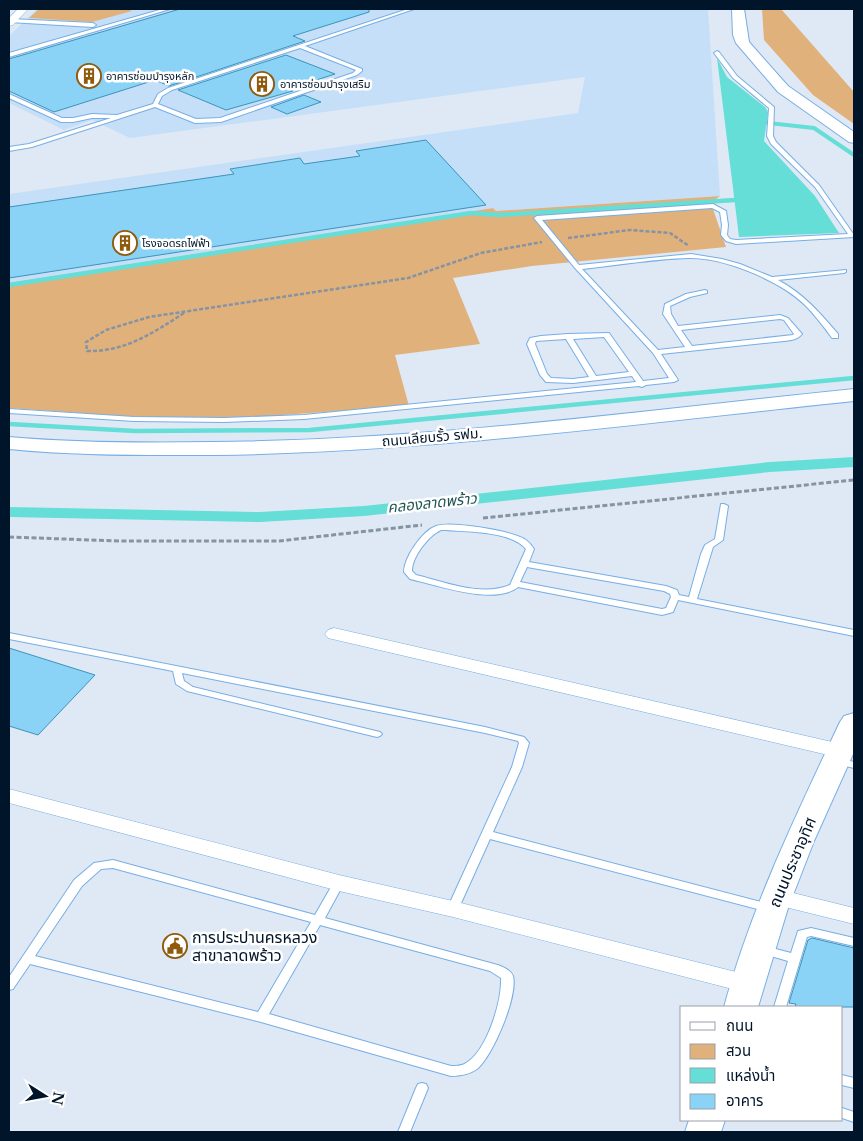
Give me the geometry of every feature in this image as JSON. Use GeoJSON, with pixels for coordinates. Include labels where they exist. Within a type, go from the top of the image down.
{"type":"FeatureCollection","features":[{"type":"Feature","properties":{"kind":"main road","name":"ถนนประชาอุทิศ"},"geometry":{"type":"LineString","coordinates":[[744,996],[774,903],[799,841],[844,759],[854,722]]}},
{"type":"Feature","properties":{"kind":"street"},"geometry":{"type":"LineString","coordinates":[[10,22],[24,9]]}},
{"type":"Feature","properties":{"kind":"street"},"geometry":{"type":"LineString","coordinates":[[738,9],[740,35],[743,43],[783,89],[854,139]]}},
{"type":"Feature","properties":{"kind":"street","name":"ถนนเลียบรั้ว รฟม."},"geometry":{"type":"LineString","coordinates":[[9,443],[98,449],[225,450],[326,446],[520,430],[854,395]]}},
{"type":"Feature","properties":{"kind":"street"},"geometry":{"type":"LineString","coordinates":[[334,634],[844,759]]}},
{"type":"Feature","properties":{"kind":"street"},"geometry":{"type":"LineString","coordinates":[[9,796],[339,883],[453,909],[744,996]]}},
{"type":"Feature","properties":{"kind":"street"},"geometry":{"type":"LineString","coordinates":[[774,903],[854,916]]}},
{"type":"Feature","properties":{"kind":"lane"},"geometry":{"type":"LineString","coordinates":[[9,49],[149,9]]}},
{"type":"Feature","properties":{"kind":"lane"},"geometry":{"type":"LineString","coordinates":[[9,55],[168,9]]}},
{"type":"Feature","properties":{"kind":"lane"},"geometry":{"type":"LineString","coordinates":[[155,106],[160,95],[170,89],[412,9]]}},
{"type":"Feature","properties":{"kind":"lane"},"geometry":{"type":"LineString","coordinates":[[10,22],[94,25]]}},
{"type":"Feature","properties":{"kind":"lane"},"geometry":{"type":"LineString","coordinates":[[9,149],[30,146],[155,106],[195,121],[221,120],[360,70],[301,46]]}},
{"type":"Feature","properties":{"kind":"lane"},"geometry":{"type":"LineString","coordinates":[[9,411],[134,419],[224,420],[304,417],[674,380],[656,352],[577,267],[536,218],[713,206],[723,210],[724,235],[728,240],[748,242],[852,236],[817,186],[773,142],[770,136],[772,108],[735,77],[717,53]]}},
{"type":"Feature","properties":{"kind":"lane"},"geometry":{"type":"LineString","coordinates":[[9,96],[61,120],[73,120],[92,116],[124,116]]}},
{"type":"Feature","properties":{"kind":"lane"},"geometry":{"type":"LineString","coordinates":[[577,267],[691,256],[706,257],[772,278],[808,304],[835,336]]}},
{"type":"Feature","properties":{"kind":"lane"},"geometry":{"type":"LineString","coordinates":[[772,278],[844,271]]}},
{"type":"Feature","properties":{"kind":"lane"},"geometry":{"type":"LineString","coordinates":[[690,349],[667,314],[667,305],[688,295],[705,292]]}},
{"type":"Feature","properties":{"kind":"lane"},"geometry":{"type":"LineString","coordinates":[[656,352],[795,337],[798,334],[786,319],[780,317],[677,328]]}},
{"type":"Feature","properties":{"kind":"lane"},"geometry":{"type":"LineString","coordinates":[[633,374],[554,382],[544,375],[531,344],[541,338],[606,335],[642,384]]}},
{"type":"Feature","properties":{"kind":"lane"},"geometry":{"type":"LineString","coordinates":[[568,336],[593,378]]}},
{"type":"Feature","properties":{"kind":"lane"},"geometry":{"type":"LineString","coordinates":[[692,601],[705,554],[709,545],[719,540],[724,506]]}},
{"type":"Feature","properties":{"kind":"lane"},"geometry":{"type":"LineString","coordinates":[[441,527],[520,539],[530,549],[524,564],[514,587],[503,592],[490,592],[413,577],[408,569],[428,532],[441,527]]}},
{"type":"Feature","properties":{"kind":"lane"},"geometry":{"type":"LineString","coordinates":[[515,584],[662,612],[670,610],[675,597],[674,592],[666,589],[524,564]]}},
{"type":"Feature","properties":{"kind":"lane"},"geometry":{"type":"LineString","coordinates":[[675,597],[854,633]]}},
{"type":"Feature","properties":{"kind":"lane"},"geometry":{"type":"LineString","coordinates":[[9,636],[521,738],[524,744],[517,767],[488,835],[453,909]]}},
{"type":"Feature","properties":{"kind":"lane"},"geometry":{"type":"LineString","coordinates":[[177,669],[179,682],[190,689],[377,734]]}},
{"type":"Feature","properties":{"kind":"lane"},"geometry":{"type":"LineString","coordinates":[[488,835],[774,903]]}},
{"type":"Feature","properties":{"kind":"lane"},"geometry":{"type":"LineString","coordinates":[[9,986],[78,883],[98,866],[113,864],[494,968],[507,976],[509,985],[504,1008],[484,1051],[474,1064],[462,1070],[451,1071],[261,1017],[28,959]]}},
{"type":"Feature","properties":{"kind":"lane"},"geometry":{"type":"LineString","coordinates":[[261,1017],[339,883]]}},
{"type":"Feature","properties":{"kind":"lane"},"geometry":{"type":"LineString","coordinates":[[780,1006],[793,958],[802,934],[810,932],[854,942]]}},
{"type":"Feature","properties":{"kind":"lane"},"geometry":{"type":"LineString","coordinates":[[759,949],[793,958]]}},
{"type":"Feature","properties":{"kind":"lane"},"geometry":{"type":"LineString","coordinates":[[404,1132],[422,1088]]}},
{"type":"Feature","properties":{"kind":"path"},"geometry":{"type":"LineString","coordinates":[[184,313],[140,341],[104,353],[87,351],[86,342],[106,330],[149,317],[408,278],[481,253],[554,239],[630,230],[670,233],[706,257]]}},
{"type":"Feature","properties":{"kind":"shaded area"},"geometry":{"type":"Polygon","coordinates":[[[37,9],[708,9],[720,196],[496,211],[493,208],[9,283],[9,194],[578,113],[585,77],[130,138],[92,120],[64,130],[9,103],[9,36],[37,9]]]}},
{"type":"Feature","properties":{"kind":"green space"},"geometry":{"type":"Polygon","coordinates":[[[39,9],[127,9],[132,11],[92,22],[29,18],[39,9]]]}},
{"type":"Feature","properties":{"kind":"green space"},"geometry":{"type":"Polygon","coordinates":[[[762,9],[781,9],[854,92],[854,124],[813,95],[764,40],[762,9]]]}},
{"type":"Feature","properties":{"kind":"green space"},"geometry":{"type":"Polygon","coordinates":[[[720,196],[711,203],[726,247],[532,266],[453,278],[480,344],[395,355],[409,406],[224,419],[137,417],[9,408],[9,283],[493,208],[496,211],[720,196]]]}},
{"type":"Feature","properties":{"kind":"water"},"geometry":{"type":"Polygon","coordinates":[[[717,58],[727,77],[765,107],[768,112],[764,141],[815,196],[839,233],[739,237],[717,58]]]}},
{"type":"Feature","properties":{"kind":"building","name":"อาคารซ่อมบำรุงหลัก"},"geometry":{"type":"Polygon","coordinates":[[[180,9],[369,9],[369,12],[293,36],[305,41],[169,86],[155,80],[54,112],[9,91],[9,59],[180,9]]]}},
{"type":"Feature","properties":{"kind":"building","name":"อาคารซ่อมบำรุงเสริม"},"geometry":{"type":"Polygon","coordinates":[[[286,55],[335,74],[288,89],[293,91],[226,110],[178,90],[286,55]]]}},
{"type":"Feature","properties":{"kind":"building"},"geometry":{"type":"Polygon","coordinates":[[[304,95],[321,102],[287,114],[271,107],[304,95]]]}},
{"type":"Feature","properties":{"kind":"building","name":"โรงจอดรถไฟฟ้า"},"geometry":{"type":"Polygon","coordinates":[[[426,140],[486,205],[9,278],[9,207],[234,174],[230,169],[300,158],[304,164],[360,156],[356,151],[426,140]]]}},
{"type":"Feature","properties":{"kind":"building"},"geometry":{"type":"Polygon","coordinates":[[[9,648],[95,675],[38,735],[9,726],[9,648]]]}},
{"type":"Feature","properties":{"kind":"building"},"geometry":{"type":"Polygon","coordinates":[[[812,938],[854,948],[854,1007],[795,1006],[796,1004],[789,1003],[808,940],[812,938]]]}},
{"type":"Feature","properties":{"kind":"waterway"},"geometry":{"type":"LineString","coordinates":[[760,122],[814,128],[854,155]]}},
{"type":"Feature","properties":{"kind":"waterway"},"geometry":{"type":"LineString","coordinates":[[9,285],[471,213],[500,215],[735,200]]}},
{"type":"Feature","properties":{"kind":"waterway"},"geometry":{"type":"LineString","coordinates":[[9,424],[135,431],[310,430],[854,378]]}},
{"type":"Feature","properties":{"kind":"waterway","name":"คลองลาดพร้าว"},"geometry":{"type":"LineString","coordinates":[[9,512],[260,517],[364,511],[770,467],[854,462]]}},
{"type":"Feature","properties":{"kind":"place","name":"อาคารซ่อมบำรุงหลัก"},"geometry":{"type":"Point","coordinates":[89,76]}},
{"type":"Feature","properties":{"kind":"place","name":"อาคารซ่อมบำรุงเสริม"},"geometry":{"type":"Point","coordinates":[262,84]}},
{"type":"Feature","properties":{"kind":"place","name":"โรงจอดรถไฟฟ้า"},"geometry":{"type":"Point","coordinates":[125,243]}},
{"type":"Feature","properties":{"kind":"place","name":"การประปานครหลวง สาขาลาดพร้าว"},"geometry":{"type":"Point","coordinates":[175,946]}}]}
